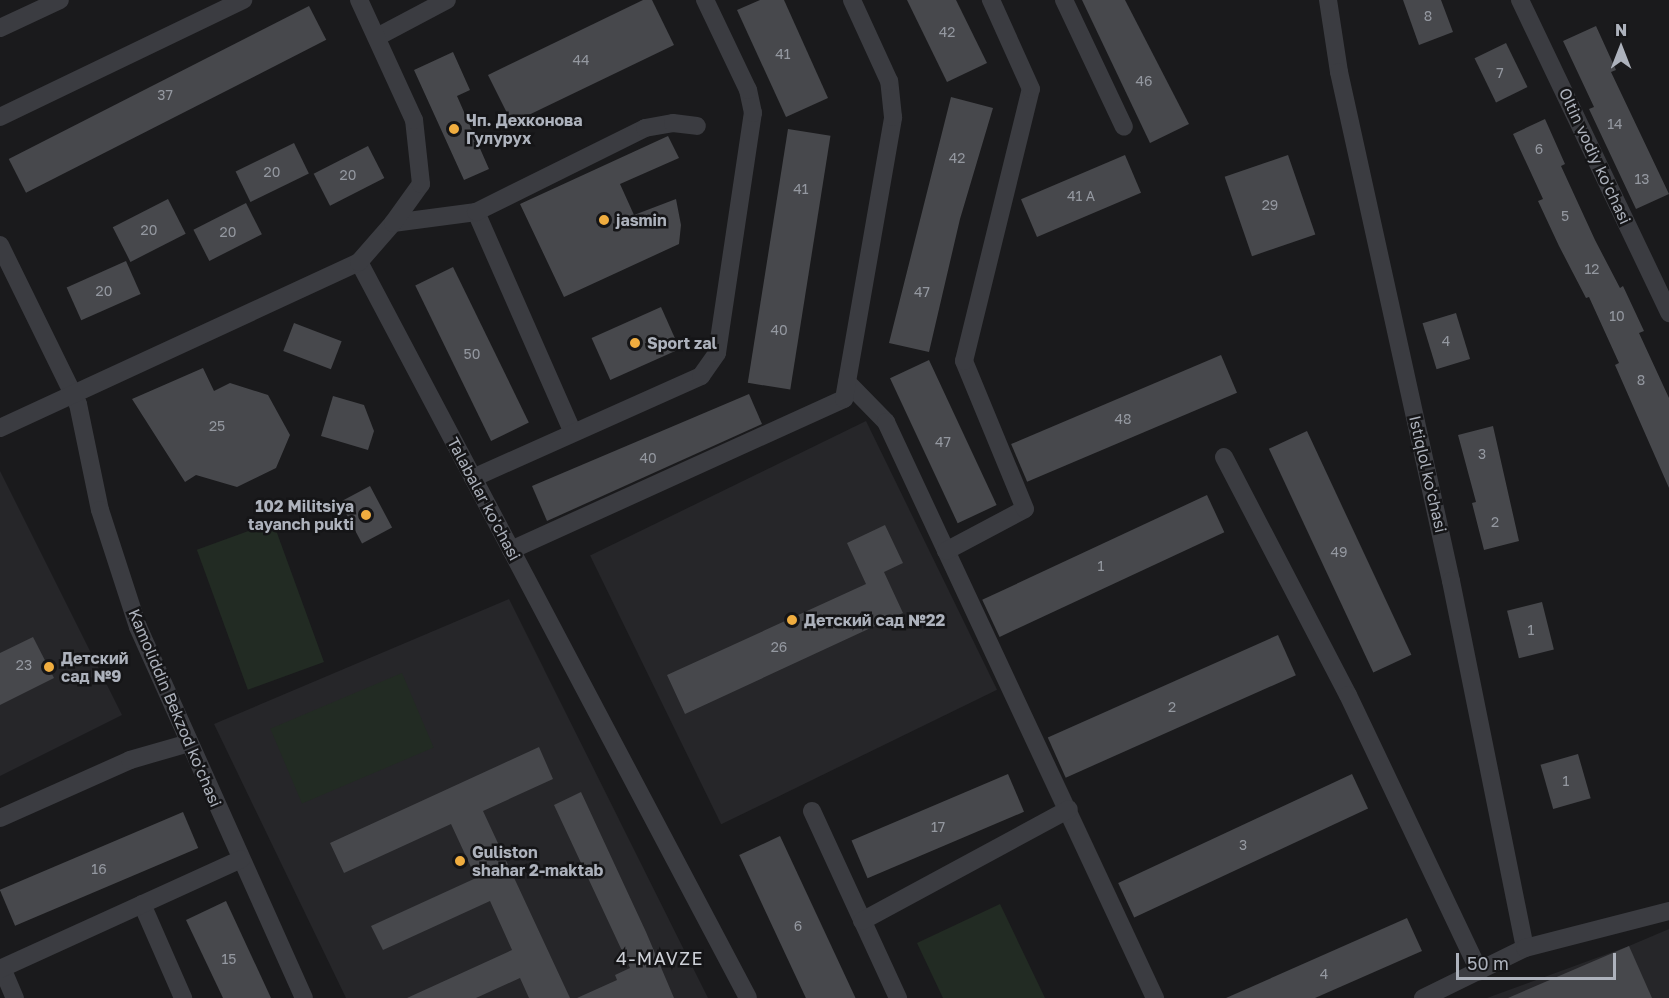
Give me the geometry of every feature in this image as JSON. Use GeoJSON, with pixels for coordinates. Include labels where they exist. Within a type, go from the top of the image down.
{"type":"FeatureCollection","features":[{"type":"Feature","properties":{"kind":"street"},"geometry":{"type":"LineString","coordinates":[[0,28],[60,0]]}},
{"type":"Feature","properties":{"kind":"street"},"geometry":{"type":"LineString","coordinates":[[0,117],[243,0]]}},
{"type":"Feature","properties":{"kind":"street"},"geometry":{"type":"LineString","coordinates":[[0,428],[358,262],[393,223],[421,184],[414,120],[359,0]]}},
{"type":"Feature","properties":{"kind":"street"},"geometry":{"type":"LineString","coordinates":[[376,37],[447,0]]}},
{"type":"Feature","properties":{"kind":"street"},"geometry":{"type":"LineString","coordinates":[[473,478],[701,376],[717,353],[753,113],[748,90],[705,0]]}},
{"type":"Feature","properties":{"kind":"street"},"geometry":{"type":"LineString","coordinates":[[511,550],[844,399],[893,117],[889,81],[852,0]]}},
{"type":"Feature","properties":{"kind":"street"},"geometry":{"type":"LineString","coordinates":[[946,551],[1025,509],[963,361],[1031,89],[991,0]]}},
{"type":"Feature","properties":{"kind":"street"},"geometry":{"type":"LineString","coordinates":[[1064,0],[1124,128]]}},
{"type":"Feature","properties":{"kind":"street","name":"Istiqlol ko'chasi"},"geometry":{"type":"LineString","coordinates":[[1328,0],[1339,72],[1451,581],[1525,948]]}},
{"type":"Feature","properties":{"kind":"street","name":"Oltin vodiy ko'chasi"},"geometry":{"type":"LineString","coordinates":[[1520,0],[1669,313]]}},
{"type":"Feature","properties":{"kind":"street"},"geometry":{"type":"LineString","coordinates":[[393,223],[476,212],[645,128],[673,123],[697,126]]}},
{"type":"Feature","properties":{"kind":"street"},"geometry":{"type":"LineString","coordinates":[[476,212],[573,433]]}},
{"type":"Feature","properties":{"kind":"street","name":"Kamoliddin Bekzod ko'chasi"},"geometry":{"type":"LineString","coordinates":[[0,245],[72,393],[100,510],[138,627],[304,998]]}},
{"type":"Feature","properties":{"kind":"street","name":"Talabalar ko'chasi"},"geometry":{"type":"LineString","coordinates":[[358,262],[747,998]]}},
{"type":"Feature","properties":{"kind":"street"},"geometry":{"type":"LineString","coordinates":[[847,382],[886,422],[1069,809],[1155,998]]}},
{"type":"Feature","properties":{"kind":"street"},"geometry":{"type":"LineString","coordinates":[[1224,457],[1348,694],[1479,971]]}},
{"type":"Feature","properties":{"kind":"street"},"geometry":{"type":"LineString","coordinates":[[0,818],[130,760],[189,743]]}},
{"type":"Feature","properties":{"kind":"street"},"geometry":{"type":"LineString","coordinates":[[862,921],[1069,809]]}},
{"type":"Feature","properties":{"kind":"street"},"geometry":{"type":"LineString","coordinates":[[812,811],[898,998]]}},
{"type":"Feature","properties":{"kind":"street"},"geometry":{"type":"LineString","coordinates":[[15,998],[1,968],[242,859]]}},
{"type":"Feature","properties":{"kind":"street"},"geometry":{"type":"LineString","coordinates":[[142,904],[183,998]]}},
{"type":"Feature","properties":{"kind":"street"},"geometry":{"type":"LineString","coordinates":[[1423,998],[1525,948],[1669,911]]}},
{"type":"Feature","properties":{"kind":"shaded area","name":"Детский сад №22"},"geometry":{"type":"Polygon","coordinates":[[[866,421],[997,690],[721,824],[590,556],[866,421]]]}},
{"type":"Feature","properties":{"kind":"shaded area","name":"Детский сад №9"},"geometry":{"type":"Polygon","coordinates":[[[0,471],[122,715],[0,776],[0,471]]]}},
{"type":"Feature","properties":{"kind":"shaded area"},"geometry":{"type":"Polygon","coordinates":[[[273,522],[324,662],[248,690],[197,550],[273,522]]]}},
{"type":"Feature","properties":{"kind":"shaded area","name":"Guliston shahar 2-maktab"},"geometry":{"type":"Polygon","coordinates":[[[509,599],[708,998],[346,998],[214,724],[509,599]]]}},
{"type":"Feature","properties":{"kind":"shaded area"},"geometry":{"type":"Polygon","coordinates":[[[402,673],[434,748],[302,803],[270,729],[402,673]]]}},
{"type":"Feature","properties":{"kind":"shaded area"},"geometry":{"type":"Polygon","coordinates":[[[1000,904],[1045,998],[943,998],[917,943],[1000,904]]]}},
{"type":"Feature","properties":{"kind":"shaded area"},"geometry":{"type":"Polygon","coordinates":[[[1669,929],[1669,998],[1487,998],[1629,946],[1669,929]]]}},
{"type":"Feature","properties":{"kind":"building"},"geometry":{"type":"Polygon","coordinates":[[[643,0],[652,0],[674,45],[512,123],[488,75],[643,0]]]}},
{"type":"Feature","properties":{"kind":"building"},"geometry":{"type":"Polygon","coordinates":[[[760,0],[784,0],[828,98],[786,117],[737,10],[760,0]]]}},
{"type":"Feature","properties":{"kind":"building"},"geometry":{"type":"Polygon","coordinates":[[[907,0],[956,0],[987,63],[947,82],[907,0]]]}},
{"type":"Feature","properties":{"kind":"building"},"geometry":{"type":"Polygon","coordinates":[[[1082,0],[1125,0],[1189,124],[1150,143],[1082,0]]]}},
{"type":"Feature","properties":{"kind":"building"},"geometry":{"type":"Polygon","coordinates":[[[1403,0],[1441,0],[1453,32],[1419,45],[1403,0]]]}},
{"type":"Feature","properties":{"kind":"building"},"geometry":{"type":"Polygon","coordinates":[[[309,6],[326,40],[26,193],[9,159],[309,6]]]}},
{"type":"Feature","properties":{"kind":"building"},"geometry":{"type":"Polygon","coordinates":[[[1596,26],[1616,70],[1611,72],[1669,194],[1636,209],[1589,109],[1594,107],[1563,41],[1596,26]]]}},
{"type":"Feature","properties":{"kind":"building"},"geometry":{"type":"Polygon","coordinates":[[[1506,43],[1527,87],[1496,102],[1475,58],[1506,43]]]}},
{"type":"Feature","properties":{"kind":"building"},"geometry":{"type":"Polygon","coordinates":[[[453,52],[470,90],[457,96],[489,169],[464,180],[414,70],[453,52]]]}},
{"type":"Feature","properties":{"kind":"building"},"geometry":{"type":"Polygon","coordinates":[[[951,97],[993,108],[960,219],[929,352],[889,343],[951,97]]]}},
{"type":"Feature","properties":{"kind":"building"},"geometry":{"type":"Polygon","coordinates":[[[1545,119],[1565,164],[1561,166],[1595,240],[1620,288],[1623,286],[1644,331],[1639,333],[1669,398],[1669,488],[1615,365],[1619,363],[1589,297],[1586,298],[1538,201],[1543,199],[1513,134],[1545,119]]]}},
{"type":"Feature","properties":{"kind":"building"},"geometry":{"type":"Polygon","coordinates":[[[788,129],[830,136],[790,390],[748,383],[788,129]]]}},
{"type":"Feature","properties":{"kind":"building","name":"jasmin"},"geometry":{"type":"Polygon","coordinates":[[[668,136],[679,158],[620,184],[634,215],[676,199],[681,225],[679,244],[564,297],[520,204],[668,136]]]}},
{"type":"Feature","properties":{"kind":"building"},"geometry":{"type":"Polygon","coordinates":[[[294,143],[309,174],[250,202],[236,171],[294,143]]]}},
{"type":"Feature","properties":{"kind":"building"},"geometry":{"type":"Polygon","coordinates":[[[368,146],[384,178],[330,206],[314,174],[368,146]]]}},
{"type":"Feature","properties":{"kind":"building"},"geometry":{"type":"Polygon","coordinates":[[[1125,155],[1141,193],[1037,237],[1021,199],[1125,155]]]}},
{"type":"Feature","properties":{"kind":"building"},"geometry":{"type":"Polygon","coordinates":[[[1288,155],[1315,234],[1252,256],[1225,177],[1288,155]]]}},
{"type":"Feature","properties":{"kind":"building"},"geometry":{"type":"Polygon","coordinates":[[[168,199],[186,234],[130,262],[113,227],[168,199]]]}},
{"type":"Feature","properties":{"kind":"building"},"geometry":{"type":"Polygon","coordinates":[[[246,203],[262,234],[209,261],[193,230],[246,203]]]}},
{"type":"Feature","properties":{"kind":"building"},"geometry":{"type":"Polygon","coordinates":[[[126,261],[141,294],[81,320],[67,287],[126,261]]]}},
{"type":"Feature","properties":{"kind":"building"},"geometry":{"type":"Polygon","coordinates":[[[453,267],[529,422],[491,441],[415,285],[453,267]]]}},
{"type":"Feature","properties":{"kind":"building","name":"Sport zal"},"geometry":{"type":"Polygon","coordinates":[[[661,307],[680,349],[610,380],[592,338],[661,307]]]}},
{"type":"Feature","properties":{"kind":"building"},"geometry":{"type":"Polygon","coordinates":[[[1456,313],[1470,359],[1437,369],[1423,323],[1456,313]]]}},
{"type":"Feature","properties":{"kind":"building"},"geometry":{"type":"Polygon","coordinates":[[[294,323],[342,341],[331,369],[283,351],[294,323]]]}},
{"type":"Feature","properties":{"kind":"building"},"geometry":{"type":"Polygon","coordinates":[[[1221,355],[1237,393],[1027,482],[1011,444],[1221,355]]]}},
{"type":"Feature","properties":{"kind":"building"},"geometry":{"type":"Polygon","coordinates":[[[929,360],[997,505],[958,523],[890,378],[929,360]]]}},
{"type":"Feature","properties":{"kind":"building"},"geometry":{"type":"Polygon","coordinates":[[[203,368],[214,391],[230,383],[268,395],[290,435],[276,468],[237,487],[196,475],[185,482],[132,399],[203,368]]]}},
{"type":"Feature","properties":{"kind":"building"},"geometry":{"type":"Polygon","coordinates":[[[749,394],[762,424],[547,521],[532,486],[749,394]]]}},
{"type":"Feature","properties":{"kind":"building"},"geometry":{"type":"Polygon","coordinates":[[[333,396],[364,405],[374,431],[368,450],[321,436],[333,396]]]}},
{"type":"Feature","properties":{"kind":"building"},"geometry":{"type":"Polygon","coordinates":[[[1493,426],[1519,541],[1484,550],[1472,503],[1476,502],[1458,435],[1493,426]]]}},
{"type":"Feature","properties":{"kind":"building"},"geometry":{"type":"Polygon","coordinates":[[[1307,431],[1411,655],[1373,673],[1269,449],[1307,431]]]}},
{"type":"Feature","properties":{"kind":"building","name":"102 Militsiya tayanch pukti"},"geometry":{"type":"Polygon","coordinates":[[[370,486],[392,527],[362,543],[340,502],[370,486]]]}},
{"type":"Feature","properties":{"kind":"building"},"geometry":{"type":"Polygon","coordinates":[[[1207,495],[1224,532],[1000,637],[982,600],[1207,495]]]}},
{"type":"Feature","properties":{"kind":"building"},"geometry":{"type":"Polygon","coordinates":[[[885,525],[903,563],[884,572],[903,613],[685,714],[667,675],[866,584],[847,543],[885,525]]]}},
{"type":"Feature","properties":{"kind":"building"},"geometry":{"type":"Polygon","coordinates":[[[1542,602],[1554,650],[1519,658],[1507,611],[1542,602]]]}},
{"type":"Feature","properties":{"kind":"building"},"geometry":{"type":"Polygon","coordinates":[[[1278,635],[1296,675],[1066,778],[1048,737],[1278,635]]]}},
{"type":"Feature","properties":{"kind":"building"},"geometry":{"type":"Polygon","coordinates":[[[33,637],[54,678],[0,705],[0,653],[33,637]]]}},
{"type":"Feature","properties":{"kind":"building"},"geometry":{"type":"Polygon","coordinates":[[[539,747],[553,779],[483,811],[570,998],[529,998],[520,978],[476,998],[407,998],[512,950],[490,901],[383,950],[371,926],[476,878],[451,824],[344,873],[330,843],[539,747]]]}},
{"type":"Feature","properties":{"kind":"building"},"geometry":{"type":"Polygon","coordinates":[[[1578,754],[1591,798],[1553,809],[1541,765],[1578,754]]]}},
{"type":"Feature","properties":{"kind":"building"},"geometry":{"type":"Polygon","coordinates":[[[1008,774],[1024,812],[868,878],[852,840],[1008,774]]]}},
{"type":"Feature","properties":{"kind":"building"},"geometry":{"type":"Polygon","coordinates":[[[1352,774],[1368,808],[1134,917],[1118,883],[1352,774]]]}},
{"type":"Feature","properties":{"kind":"building"},"geometry":{"type":"Polygon","coordinates":[[[581,792],[674,998],[577,998],[617,980],[615,975],[630,968],[554,805],[581,792]]]}},
{"type":"Feature","properties":{"kind":"building"},"geometry":{"type":"Polygon","coordinates":[[[183,812],[198,848],[15,926],[0,890],[183,812]]]}},
{"type":"Feature","properties":{"kind":"building"},"geometry":{"type":"Polygon","coordinates":[[[780,836],[856,998],[806,998],[739,855],[780,836]]]}},
{"type":"Feature","properties":{"kind":"building"},"geometry":{"type":"Polygon","coordinates":[[[226,901],[271,998],[223,998],[186,920],[226,901]]]}},
{"type":"Feature","properties":{"kind":"building"},"geometry":{"type":"Polygon","coordinates":[[[1407,918],[1422,951],[1315,998],[1226,998],[1407,918]]]}},
{"type":"Feature","properties":{"kind":"building"},"geometry":{"type":"Polygon","coordinates":[[[1629,946],[1652,998],[1508,998],[1629,946]]]}},
{"type":"Feature","properties":{"kind":"place","name":"Чп. Дехконова Гулурух"},"geometry":{"type":"Point","coordinates":[454,129]}},
{"type":"Feature","properties":{"kind":"place","name":"jasmin"},"geometry":{"type":"Point","coordinates":[604,220]}},
{"type":"Feature","properties":{"kind":"place","name":"Sport zal"},"geometry":{"type":"Point","coordinates":[635,343]}},
{"type":"Feature","properties":{"kind":"place","name":"102 Militsiya tayanch pukti"},"geometry":{"type":"Point","coordinates":[366,515]}},
{"type":"Feature","properties":{"kind":"place","name":"Детский сад №22"},"geometry":{"type":"Point","coordinates":[792,620]}},
{"type":"Feature","properties":{"kind":"place","name":"Детский сад №9"},"geometry":{"type":"Point","coordinates":[49,667]}},
{"type":"Feature","properties":{"kind":"place","name":"Guliston shahar 2-maktab"},"geometry":{"type":"Point","coordinates":[460,861]}},
{"type":"Feature","properties":{"kind":"district","name":"4-MAVZE"},"geometry":{"type":"Point","coordinates":[660,958]}}]}
